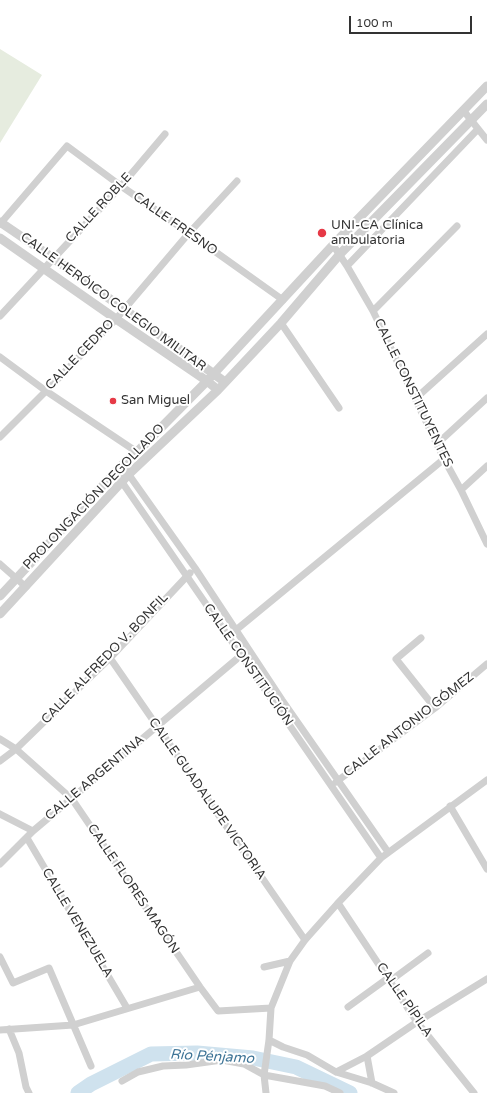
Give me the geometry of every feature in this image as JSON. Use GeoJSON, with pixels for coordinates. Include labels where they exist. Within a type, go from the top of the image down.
{"type":"FeatureCollection","features":[{"type":"Feature","properties":{"kind":"street","name":"PROLONGACIÓN DEGOLLADO"},"geometry":{"type":"LineString","coordinates":[[0,596],[122,465],[137,452],[210,377],[333,245],[487,86]]}},
{"type":"Feature","properties":{"kind":"street","name":"PROLONGACIÓN DEGOLLADO"},"geometry":{"type":"LineString","coordinates":[[0,614],[129,474],[218,390],[281,323],[340,254],[487,104]]}},
{"type":"Feature","properties":{"kind":"street"},"geometry":{"type":"LineString","coordinates":[[463,110],[487,140]]}},
{"type":"Feature","properties":{"kind":"street"},"geometry":{"type":"LineString","coordinates":[[347,266],[478,129]]}},
{"type":"Feature","properties":{"kind":"street","name":"CALLE ROBLE"},"geometry":{"type":"LineString","coordinates":[[0,316],[120,186],[165,134]]}},
{"type":"Feature","properties":{"kind":"street","name":"CALLE FRESNO"},"geometry":{"type":"LineString","coordinates":[[0,223],[67,146],[120,186],[283,300]]}},
{"type":"Feature","properties":{"kind":"street","name":"CALLE CEDRO"},"geometry":{"type":"LineString","coordinates":[[0,437],[116,319],[189,233],[237,181]]}},
{"type":"Feature","properties":{"kind":"street","name":"CALLE HERÓICO COLEGIO MILITAR"},"geometry":{"type":"LineString","coordinates":[[0,223],[53,258],[123,309],[210,377],[218,390]]}},
{"type":"Feature","properties":{"kind":"street"},"geometry":{"type":"LineString","coordinates":[[373,311],[457,226]]}},
{"type":"Feature","properties":{"kind":"street","name":"CALLE HERÓICO COLEGIO MILITAR"},"geometry":{"type":"LineString","coordinates":[[0,238],[116,319],[210,377],[225,382]]}},
{"type":"Feature","properties":{"kind":"street","name":"CALLE CONSTITUYENTES"},"geometry":{"type":"LineString","coordinates":[[333,245],[340,254],[373,311],[414,399],[486,538]]}},
{"type":"Feature","properties":{"kind":"street"},"geometry":{"type":"LineString","coordinates":[[281,323],[339,408]]}},
{"type":"Feature","properties":{"kind":"street"},"geometry":{"type":"LineString","coordinates":[[414,399],[487,334]]}},
{"type":"Feature","properties":{"kind":"street"},"geometry":{"type":"LineString","coordinates":[[0,357],[46,391],[137,452]]}},
{"type":"Feature","properties":{"kind":"street"},"geometry":{"type":"LineString","coordinates":[[437,444],[487,398]]}},
{"type":"Feature","properties":{"kind":"street","name":"CALLE CONSTITUCIÓN"},"geometry":{"type":"LineString","coordinates":[[236,630],[444,459]]}},
{"type":"Feature","properties":{"kind":"street","name":"CALLE CONSTITUCIÓN"},"geometry":{"type":"LineString","coordinates":[[122,465],[195,568],[248,650],[388,852]]}},
{"type":"Feature","properties":{"kind":"street"},"geometry":{"type":"LineString","coordinates":[[461,490],[487,466]]}},
{"type":"Feature","properties":{"kind":"street","name":"CALLE CONSTITUCIÓN"},"geometry":{"type":"LineString","coordinates":[[116,472],[381,858]]}},
{"type":"Feature","properties":{"kind":"street"},"geometry":{"type":"LineString","coordinates":[[0,564],[26,587]]}},
{"type":"Feature","properties":{"kind":"street","name":"CALLE ALFREDO V. BONFIL"},"geometry":{"type":"LineString","coordinates":[[0,761],[16,749],[110,658],[195,568]]}},
{"type":"Feature","properties":{"kind":"street"},"geometry":{"type":"LineString","coordinates":[[421,638],[396,659],[435,708]]}},
{"type":"Feature","properties":{"kind":"street","name":"CALLE ARGENTINA"},"geometry":{"type":"LineString","coordinates":[[0,864],[33,831],[248,650]]}},
{"type":"Feature","properties":{"kind":"street","name":"CALLE GUADALUPE VICTORIA"},"geometry":{"type":"LineString","coordinates":[[110,658],[305,940]]}},
{"type":"Feature","properties":{"kind":"street","name":"CALLE ANTONIO GÓMEZ"},"geometry":{"type":"LineString","coordinates":[[331,786],[435,708],[487,664]]}},
{"type":"Feature","properties":{"kind":"street","name":"CALLE FLORES MAGÓN"},"geometry":{"type":"LineString","coordinates":[[0,739],[16,749],[72,799],[200,987],[218,1011],[271,1008]]}},
{"type":"Feature","properties":{"kind":"street"},"geometry":{"type":"LineString","coordinates":[[266,1093],[264,1072],[269,1042],[271,1008],[290,961],[305,940],[381,858],[487,780]]}},
{"type":"Feature","properties":{"kind":"street"},"geometry":{"type":"LineString","coordinates":[[450,806],[487,869]]}},
{"type":"Feature","properties":{"kind":"street"},"geometry":{"type":"LineString","coordinates":[[0,814],[33,831]]}},
{"type":"Feature","properties":{"kind":"street","name":"CALLE VENEZUELA"},"geometry":{"type":"LineString","coordinates":[[27,838],[127,1008]]}},
{"type":"Feature","properties":{"kind":"street","name":"CALLE PÍPILA"},"geometry":{"type":"LineString","coordinates":[[338,903],[418,1022],[474,1093]]}},
{"type":"Feature","properties":{"kind":"street"},"geometry":{"type":"LineString","coordinates":[[348,1007],[428,953]]}},
{"type":"Feature","properties":{"kind":"street"},"geometry":{"type":"LineString","coordinates":[[0,957],[12,983],[49,968],[91,1066]]}},
{"type":"Feature","properties":{"kind":"street"},"geometry":{"type":"LineString","coordinates":[[264,967],[290,961]]}},
{"type":"Feature","properties":{"kind":"street"},"geometry":{"type":"LineString","coordinates":[[336,1072],[367,1056],[487,979]]}},
{"type":"Feature","properties":{"kind":"street"},"geometry":{"type":"LineString","coordinates":[[0,1030],[73,1025],[200,987]]}},
{"type":"Feature","properties":{"kind":"street"},"geometry":{"type":"LineString","coordinates":[[9,1029],[19,1053],[26,1087],[29,1093]]}},
{"type":"Feature","properties":{"kind":"street"},"geometry":{"type":"LineString","coordinates":[[269,1042],[307,1055],[336,1072],[372,1083],[394,1093]]}},
{"type":"Feature","properties":{"kind":"street"},"geometry":{"type":"LineString","coordinates":[[367,1056],[372,1083]]}},
{"type":"Feature","properties":{"kind":"street"},"geometry":{"type":"LineString","coordinates":[[122,1081],[138,1072],[164,1066],[186,1065],[222,1060],[244,1064],[264,1072],[326,1086],[340,1093]]}},
{"type":"Feature","properties":{"kind":"shaded area"},"geometry":{"type":"Polygon","coordinates":[[[0,49],[42,75],[0,143],[0,49]]]}},
{"type":"Feature","properties":{"kind":"waterway","name":"Río Pénjamo"},"geometry":{"type":"LineString","coordinates":[[78,1093],[91,1084],[151,1054],[197,1053],[253,1058],[296,1067],[350,1093]]}},
{"type":"Feature","properties":{"kind":"place","name":"UNI-CA Clínica ambulatoria"},"geometry":{"type":"Point","coordinates":[322,233]}},
{"type":"Feature","properties":{"kind":"place","name":"San Miguel"},"geometry":{"type":"Point","coordinates":[113,401]}}]}
